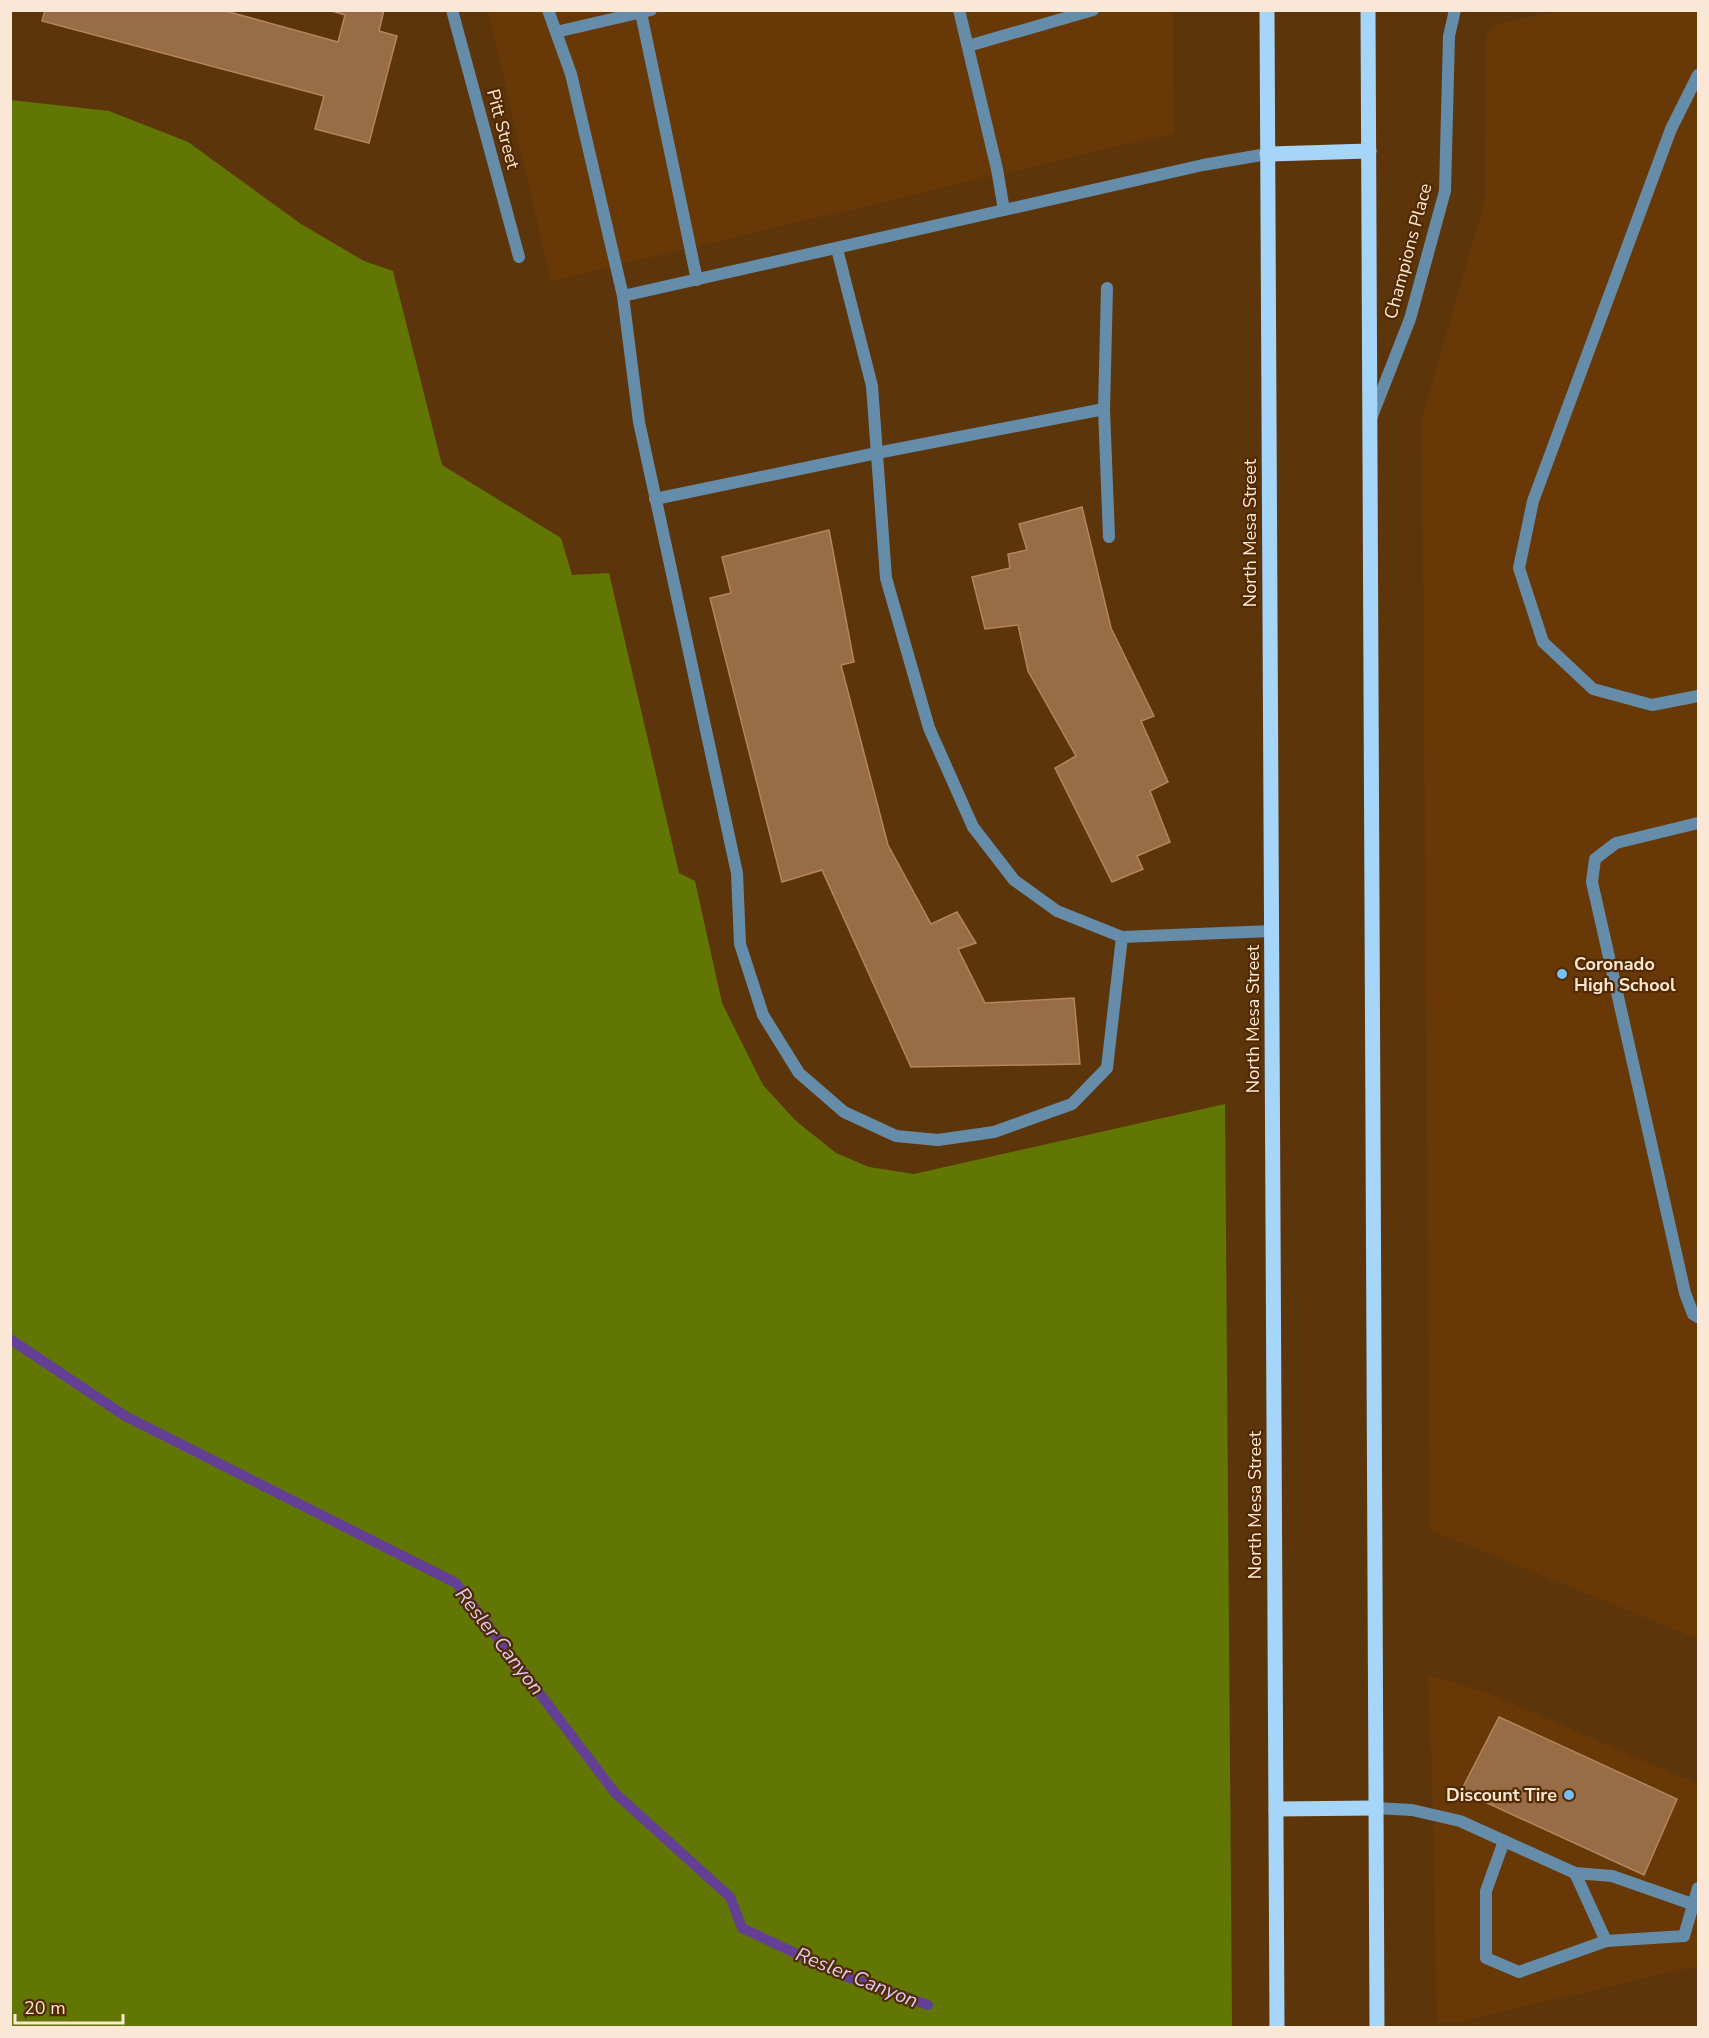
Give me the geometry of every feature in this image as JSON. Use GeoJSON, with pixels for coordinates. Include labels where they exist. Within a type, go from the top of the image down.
{"type":"FeatureCollection","features":[{"type":"Feature","properties":{"kind":"main road","name":"North Mesa Street"},"geometry":{"type":"LineString","coordinates":[[1267,10],[1277,2028]]}},
{"type":"Feature","properties":{"kind":"main road"},"geometry":{"type":"LineString","coordinates":[[1368,10],[1377,2028]]}},
{"type":"Feature","properties":{"kind":"main road"},"geometry":{"type":"LineString","coordinates":[[1267,154],[1369,151]]}},
{"type":"Feature","properties":{"kind":"main road"},"geometry":{"type":"LineString","coordinates":[[1276,1809],[1375,1808]]}},
{"type":"Feature","properties":{"kind":"street","name":"Pitt Street"},"geometry":{"type":"LineString","coordinates":[[452,10],[519,257]]}},
{"type":"Feature","properties":{"kind":"street"},"geometry":{"type":"LineString","coordinates":[[548,10],[571,74],[623,296],[639,422],[737,873],[740,944],[763,1015],[799,1073],[844,1112],[896,1136],[938,1140],[994,1132],[1072,1104],[1107,1068],[1122,938]]}},
{"type":"Feature","properties":{"kind":"street"},"geometry":{"type":"LineString","coordinates":[[959,10],[997,169],[1004,210]]}},
{"type":"Feature","properties":{"kind":"street"},"geometry":{"type":"LineString","coordinates":[[968,46],[1093,10]]}},
{"type":"Feature","properties":{"kind":"street","name":"Champions Place"},"geometry":{"type":"LineString","coordinates":[[1370,423],[1410,319],[1445,191],[1449,36],[1455,10]]}},
{"type":"Feature","properties":{"kind":"street"},"geometry":{"type":"LineString","coordinates":[[556,32],[646,12],[697,280]]}},
{"type":"Feature","properties":{"kind":"street"},"geometry":{"type":"LineString","coordinates":[[1698,75],[1671,129],[1533,501],[1519,568],[1543,642],[1593,689],[1652,705],[1698,696]]}},
{"type":"Feature","properties":{"kind":"street"},"geometry":{"type":"LineString","coordinates":[[623,296],[1203,165],[1267,154]]}},
{"type":"Feature","properties":{"kind":"street"},"geometry":{"type":"LineString","coordinates":[[837,249],[872,386],[886,578],[928,728],[973,827],[1014,880],[1057,911],[1122,938],[1272,931]]}},
{"type":"Feature","properties":{"kind":"street"},"geometry":{"type":"LineString","coordinates":[[1107,288],[1104,410],[1109,537]]}},
{"type":"Feature","properties":{"kind":"street"},"geometry":{"type":"LineString","coordinates":[[655,499],[877,453],[1104,410]]}},
{"type":"Feature","properties":{"kind":"street"},"geometry":{"type":"LineString","coordinates":[[1698,823],[1616,843],[1594,859],[1592,882],[1685,1293],[1693,1314],[1698,1317]]}},
{"type":"Feature","properties":{"kind":"street"},"geometry":{"type":"LineString","coordinates":[[1375,1808],[1412,1810],[1460,1821],[1575,1873],[1612,1876],[1695,1905]]}},
{"type":"Feature","properties":{"kind":"street"},"geometry":{"type":"LineString","coordinates":[[1504,1841],[1486,1891],[1486,1958],[1519,1972],[1606,1941],[1684,1936],[1695,1905],[1698,1888]]}},
{"type":"Feature","properties":{"kind":"street"},"geometry":{"type":"LineString","coordinates":[[1575,1873],[1606,1941]]}},
{"type":"Feature","properties":{"kind":"shaded area"},"geometry":{"type":"Polygon","coordinates":[[[488,11],[1173,11],[1174,133],[551,281],[488,11]]]}},
{"type":"Feature","properties":{"kind":"shaded area","name":"Coronado High School"},"geometry":{"type":"Polygon","coordinates":[[[1558,11],[1698,11],[1698,1639],[1430,1530],[1422,418],[1485,200],[1486,37],[1496,24],[1558,11]]]}},
{"type":"Feature","properties":{"kind":"shaded area"},"geometry":{"type":"Polygon","coordinates":[[[1428,1675],[1488,1693],[1698,1784],[1698,1966],[1458,2022],[1437,2022],[1428,1675]]]}},
{"type":"Feature","properties":{"kind":"green space"},"geometry":{"type":"Polygon","coordinates":[[[11,100],[109,111],[188,142],[301,224],[364,261],[393,271],[442,465],[561,538],[572,575],[609,573],[679,873],[695,881],[722,1003],[763,1085],[796,1121],[836,1153],[869,1167],[914,1174],[1225,1104],[1232,2027],[11,2027],[11,100]]]}},
{"type":"Feature","properties":{"kind":"building"},"geometry":{"type":"Polygon","coordinates":[[[45,10],[222,10],[338,42],[345,15],[329,10],[384,10],[379,31],[397,36],[369,143],[315,129],[324,96],[42,21],[45,10]]]}},
{"type":"Feature","properties":{"kind":"building"},"geometry":{"type":"Polygon","coordinates":[[[1082,507],[1111,628],[1154,716],[1141,721],[1168,782],[1150,791],[1170,842],[1137,856],[1143,869],[1112,882],[1055,768],[1076,756],[1028,671],[1018,625],[985,629],[972,577],[1010,568],[1008,554],[1027,550],[1019,524],[1082,507]]]}},
{"type":"Feature","properties":{"kind":"building"},"geometry":{"type":"Polygon","coordinates":[[[829,530],[854,662],[841,665],[888,845],[931,924],[957,912],[976,943],[958,949],[985,1003],[1074,998],[1080,1064],[911,1067],[822,870],[782,882],[710,598],[731,593],[722,557],[829,530]]]}},
{"type":"Feature","properties":{"kind":"building","name":"Discount Tire"},"geometry":{"type":"Polygon","coordinates":[[[1499,1717],[1677,1799],[1644,1875],[1461,1791],[1499,1717]]]}},
{"type":"Feature","properties":{"kind":"waterway","name":"Resler Canyon"},"geometry":{"type":"LineString","coordinates":[[10,1339],[125,1416],[456,1583],[615,1793],[730,1897],[742,1928],[842,1975],[928,2005]]}},
{"type":"Feature","properties":{"kind":"place","name":"Coronado High School"},"geometry":{"type":"Point","coordinates":[1562,974]}},
{"type":"Feature","properties":{"kind":"place","name":"Discount Tire"},"geometry":{"type":"Point","coordinates":[1569,1795]}}]}
